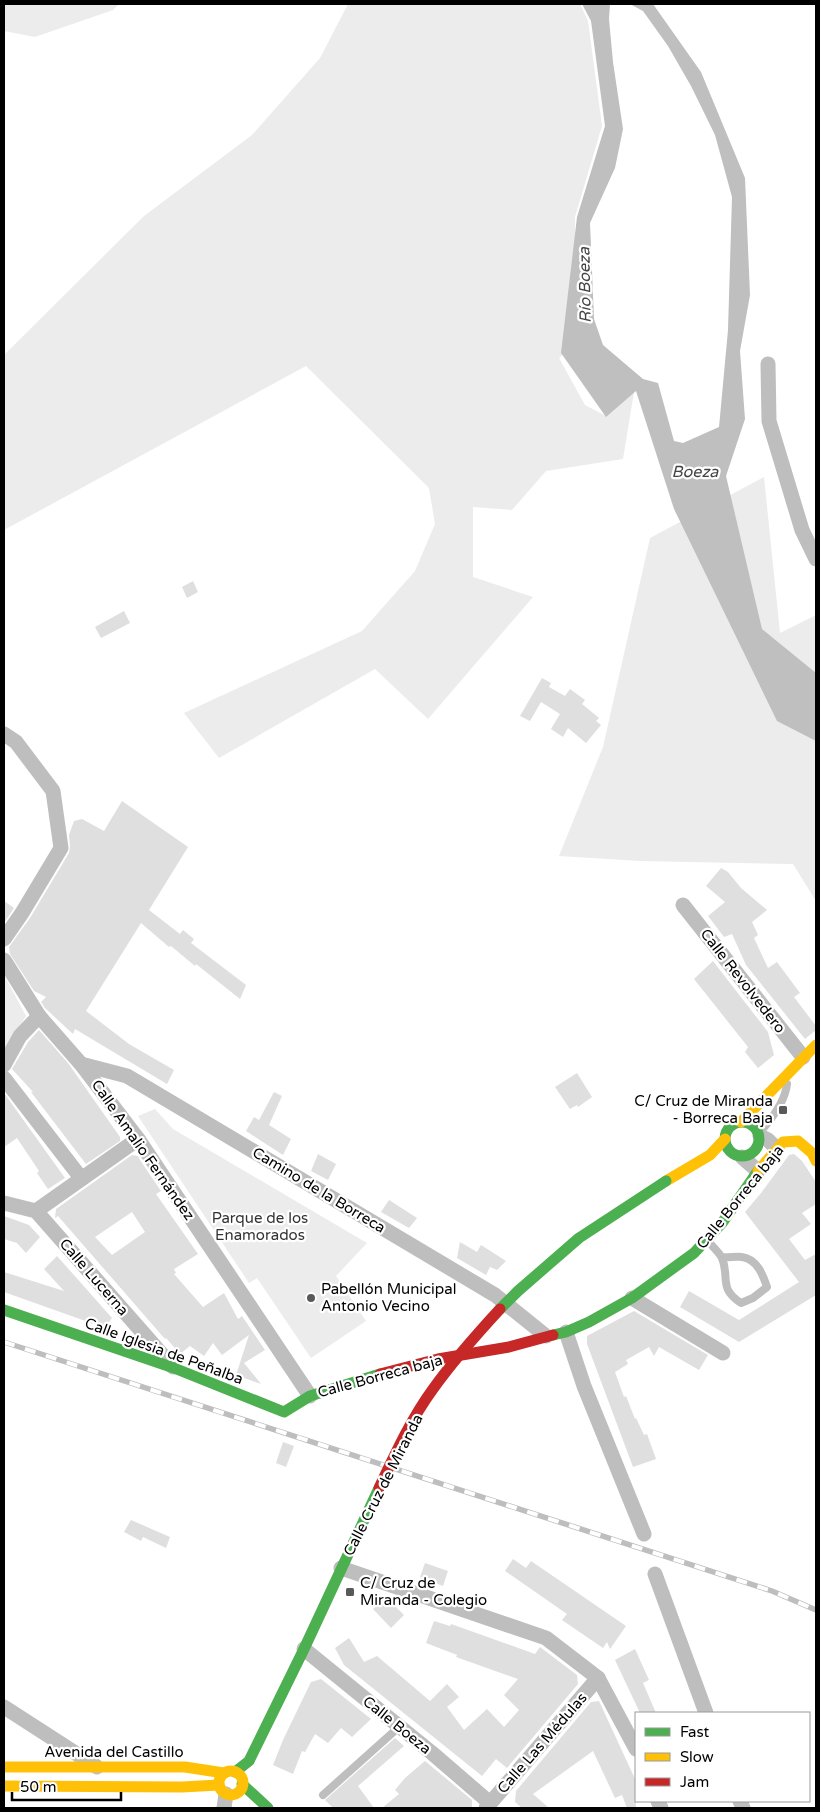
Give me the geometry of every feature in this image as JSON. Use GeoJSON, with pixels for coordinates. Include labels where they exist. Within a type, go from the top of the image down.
{"type":"FeatureCollection","features":[{"type":"Feature","properties":{"kind":"street"},"geometry":{"type":"LineString","coordinates":[[768,364],[769,421],[802,530],[816,559]]}},
{"type":"Feature","properties":{"kind":"street"},"geometry":{"type":"LineString","coordinates":[[4,734],[16,742],[53,791],[60,848],[22,913],[4,939]]}},
{"type":"Feature","properties":{"kind":"street","name":"Calle Revolvedero"},"geometry":{"type":"LineString","coordinates":[[683,905],[803,1057]]}},
{"type":"Feature","properties":{"kind":"street","name":"Calle Amalio Fernández"},"geometry":{"type":"LineString","coordinates":[[4,960],[39,1016],[81,1064],[138,1139],[310,1396]]}},
{"type":"Feature","properties":{"kind":"street"},"geometry":{"type":"LineString","coordinates":[[4,1065],[20,1036],[39,1016]]}},
{"type":"Feature","properties":{"kind":"street"},"geometry":{"type":"LineString","coordinates":[[741,1122],[816,1045]]}},
{"type":"Feature","properties":{"kind":"street","name":"Camino de la Borreca"},"geometry":{"type":"LineString","coordinates":[[81,1064],[127,1076],[495,1295],[546,1336]]}},
{"type":"Feature","properties":{"kind":"street"},"geometry":{"type":"LineString","coordinates":[[4,1078],[81,1178]]}},
{"type":"Feature","properties":{"kind":"street"},"geometry":{"type":"LineString","coordinates":[[737,1155],[751,1155],[757,1149],[760,1142],[759,1133],[777,1085]]}},
{"type":"Feature","properties":{"kind":"street"},"geometry":{"type":"LineString","coordinates":[[758,1171],[727,1148],[725,1139],[728,1129],[734,1124],[741,1122],[751,1124],[777,1149]]}},
{"type":"Feature","properties":{"kind":"street"},"geometry":{"type":"LineString","coordinates":[[4,1203],[36,1211],[138,1139]]}},
{"type":"Feature","properties":{"kind":"street","name":"Calle Cruz de Miranda"},"geometry":{"type":"LineString","coordinates":[[230,1773],[249,1761],[304,1649],[397,1448],[432,1390],[484,1326],[518,1290],[578,1238],[710,1155],[725,1139]]}},
{"type":"Feature","properties":{"kind":"street","name":"Calle Borreca baja"},"geometry":{"type":"LineString","coordinates":[[310,1396],[373,1376],[438,1359],[509,1347],[566,1332],[589,1322],[632,1298],[694,1253],[727,1216],[758,1171],[783,1142],[798,1141],[814,1157]]}},
{"type":"Feature","properties":{"kind":"street","name":"Calle Cruz de Miranda"},"geometry":{"type":"LineString","coordinates":[[710,1155],[737,1155]]}},
{"type":"Feature","properties":{"kind":"street","name":"Calle Lucerna"},"geometry":{"type":"LineString","coordinates":[[36,1211],[174,1368]]}},
{"type":"Feature","properties":{"kind":"street"},"geometry":{"type":"LineString","coordinates":[[632,1298],[723,1353]]}},
{"type":"Feature","properties":{"kind":"street","name":"Calle Iglesia de Peñalba"},"geometry":{"type":"LineString","coordinates":[[4,1310],[174,1368],[284,1412],[310,1396]]}},
{"type":"Feature","properties":{"kind":"street"},"geometry":{"type":"LineString","coordinates":[[566,1332],[584,1386],[644,1534]]}},
{"type":"Feature","properties":{"kind":"street"},"geometry":{"type":"LineString","coordinates":[[342,1568],[546,1638],[598,1678],[635,1748]]}},
{"type":"Feature","properties":{"kind":"street"},"geometry":{"type":"LineString","coordinates":[[654,1574],[706,1712]]}},
{"type":"Feature","properties":{"kind":"street","name":"Calle Boeza"},"geometry":{"type":"LineString","coordinates":[[304,1649],[399,1727],[488,1806]]}},
{"type":"Feature","properties":{"kind":"street","name":"Calle Las Médulas"},"geometry":{"type":"LineString","coordinates":[[488,1806],[598,1678]]}},
{"type":"Feature","properties":{"kind":"street"},"geometry":{"type":"LineString","coordinates":[[4,1707],[97,1767]]}},
{"type":"Feature","properties":{"kind":"street","name":"Avenida del Castillo"},"geometry":{"type":"LineString","coordinates":[[4,1767],[185,1767],[230,1773]]}},
{"type":"Feature","properties":{"kind":"street"},"geometry":{"type":"LineString","coordinates":[[230,1773],[241,1777],[242,1784],[240,1790],[226,1796],[220,1778],[230,1773]]}},
{"type":"Feature","properties":{"kind":"street"},"geometry":{"type":"LineString","coordinates":[[242,1784],[266,1806]]}},
{"type":"Feature","properties":{"kind":"street"},"geometry":{"type":"LineString","coordinates":[[4,1786],[182,1787],[266,1806]]}},
{"type":"Feature","properties":{"kind":"lane"},"geometry":{"type":"LineString","coordinates":[[759,1133],[771,1120],[780,1103],[787,1088],[789,1072]]}},
{"type":"Feature","properties":{"kind":"lane"},"geometry":{"type":"LineString","coordinates":[[706,1239],[722,1258],[730,1296],[741,1303],[753,1298],[766,1287],[763,1274],[753,1261],[742,1257],[722,1258]]}},
{"type":"Feature","properties":{"kind":"lane"},"geometry":{"type":"LineString","coordinates":[[323,1795],[399,1727]]}},
{"type":"Feature","properties":{"kind":"green space"},"geometry":{"type":"Polygon","coordinates":[[[4,4],[119,4],[113,10],[35,37],[4,31],[4,4]]]}},
{"type":"Feature","properties":{"kind":"green space"},"geometry":{"type":"Polygon","coordinates":[[[348,4],[580,4],[588,21],[602,126],[575,217],[575,344],[559,358],[585,405],[606,416],[634,392],[623,459],[546,471],[512,510],[473,507],[473,577],[533,597],[428,719],[375,669],[219,758],[184,713],[362,631],[415,571],[435,524],[429,488],[306,366],[4,530],[4,355],[144,216],[252,135],[320,58],[348,4]]]}},
{"type":"Feature","properties":{"kind":"green space"},"geometry":{"type":"Polygon","coordinates":[[[764,477],[780,633],[816,615],[816,901],[793,864],[640,861],[559,856],[603,747],[650,538],[764,477]]]}},
{"type":"Feature","properties":{"kind":"green space"},"geometry":{"type":"Polygon","coordinates":[[[4,975],[26,1016],[4,1051],[4,975]]]}},
{"type":"Feature","properties":{"kind":"green space","name":"Parque de los Enamorados"},"geometry":{"type":"Polygon","coordinates":[[[155,1109],[173,1129],[367,1243],[336,1276],[366,1321],[311,1358],[257,1278],[249,1283],[138,1116],[155,1109]]]}},
{"type":"Feature","properties":{"kind":"water","name":"Boeza"},"geometry":{"type":"Polygon","coordinates":[[[582,4],[610,4],[609,19],[613,62],[623,129],[615,168],[590,223],[594,319],[603,345],[643,379],[658,383],[674,441],[683,443],[719,427],[728,330],[732,197],[715,135],[691,86],[668,46],[643,11],[630,4],[653,4],[701,72],[745,178],[750,295],[740,351],[745,419],[726,476],[762,629],[816,673],[816,741],[777,721],[674,509],[636,391],[606,417],[561,353],[577,217],[605,126],[591,21],[582,4]]]}},
{"type":"Feature","properties":{"kind":"building"},"geometry":{"type":"Polygon","coordinates":[[[193,581],[198,592],[187,598],[182,587],[193,581]]]}},
{"type":"Feature","properties":{"kind":"building"},"geometry":{"type":"Polygon","coordinates":[[[124,611],[130,623],[101,638],[95,627],[124,611]]]}},
{"type":"Feature","properties":{"kind":"building"},"geometry":{"type":"Polygon","coordinates":[[[542,678],[551,683],[549,687],[565,696],[570,689],[585,700],[582,704],[599,718],[596,721],[601,725],[586,743],[568,728],[563,737],[551,729],[560,714],[541,702],[530,721],[520,716],[542,678]]]}},
{"type":"Feature","properties":{"kind":"building"},"geometry":{"type":"Polygon","coordinates":[[[122,801],[188,847],[149,910],[180,934],[183,930],[194,939],[191,943],[246,985],[240,999],[196,964],[195,966],[171,946],[169,947],[141,923],[86,1011],[129,1044],[174,1070],[167,1084],[75,1029],[73,1034],[45,1008],[41,1002],[46,997],[34,991],[10,954],[9,947],[30,918],[69,853],[69,835],[74,821],[82,819],[104,831],[122,801]]]}},
{"type":"Feature","properties":{"kind":"building"},"geometry":{"type":"Polygon","coordinates":[[[721,868],[728,872],[741,888],[767,910],[752,922],[758,935],[754,938],[768,968],[777,962],[800,993],[794,997],[816,1026],[816,1030],[805,1039],[746,965],[732,934],[724,937],[708,916],[725,902],[706,886],[721,868]]]}},
{"type":"Feature","properties":{"kind":"building"},"geometry":{"type":"Polygon","coordinates":[[[4,901],[14,908],[4,923],[4,901]]]}},
{"type":"Feature","properties":{"kind":"building"},"geometry":{"type":"Polygon","coordinates":[[[713,961],[768,1032],[774,1055],[758,1068],[745,1052],[748,1047],[694,979],[713,961]]]}},
{"type":"Feature","properties":{"kind":"building"},"geometry":{"type":"Polygon","coordinates":[[[39,1030],[68,1063],[120,1137],[120,1141],[86,1164],[31,1092],[33,1092],[12,1069],[28,1042],[39,1030]]]}},
{"type":"Feature","properties":{"kind":"building"},"geometry":{"type":"Polygon","coordinates":[[[577,1073],[592,1097],[578,1107],[577,1105],[570,1109],[555,1087],[577,1073]]]}},
{"type":"Feature","properties":{"kind":"building"},"geometry":{"type":"Polygon","coordinates":[[[274,1092],[282,1096],[269,1125],[291,1139],[283,1155],[246,1131],[254,1117],[259,1120],[274,1092]]]}},
{"type":"Feature","properties":{"kind":"building"},"geometry":{"type":"Polygon","coordinates":[[[4,1093],[65,1178],[48,1189],[37,1173],[39,1171],[17,1138],[4,1147],[4,1093]]]}},
{"type":"Feature","properties":{"kind":"building"},"geometry":{"type":"Polygon","coordinates":[[[318,1154],[336,1164],[328,1180],[311,1171],[318,1154]]]}},
{"type":"Feature","properties":{"kind":"building"},"geometry":{"type":"Polygon","coordinates":[[[794,1154],[802,1161],[816,1182],[816,1204],[802,1213],[811,1224],[789,1239],[805,1260],[816,1254],[816,1295],[739,1342],[680,1307],[689,1291],[739,1320],[799,1282],[745,1212],[789,1155],[794,1154]]]}},
{"type":"Feature","properties":{"kind":"building"},"geometry":{"type":"Polygon","coordinates":[[[132,1155],[138,1156],[161,1191],[156,1194],[198,1254],[174,1269],[176,1273],[174,1274],[203,1307],[224,1293],[238,1319],[242,1316],[265,1350],[244,1363],[261,1384],[236,1375],[249,1335],[222,1355],[213,1343],[204,1356],[190,1346],[180,1354],[58,1216],[55,1218],[56,1209],[132,1155]],[[132,1212],[95,1237],[112,1255],[145,1232],[132,1212]]]}},
{"type":"Feature","properties":{"kind":"building"},"geometry":{"type":"Polygon","coordinates":[[[389,1200],[417,1218],[409,1228],[381,1212],[389,1200]]]}},
{"type":"Feature","properties":{"kind":"building"},"geometry":{"type":"Polygon","coordinates":[[[4,1216],[29,1225],[40,1237],[26,1253],[17,1243],[4,1239],[4,1216]]]}},
{"type":"Feature","properties":{"kind":"building"},"geometry":{"type":"Polygon","coordinates":[[[460,1242],[477,1252],[481,1245],[506,1261],[497,1270],[490,1267],[486,1275],[457,1258],[460,1242]]]}},
{"type":"Feature","properties":{"kind":"building"},"geometry":{"type":"Polygon","coordinates":[[[57,1256],[112,1318],[105,1328],[4,1292],[4,1272],[64,1291],[44,1269],[57,1256]]]}},
{"type":"Feature","properties":{"kind":"building"},"geometry":{"type":"Polygon","coordinates":[[[634,1311],[708,1355],[699,1370],[659,1347],[654,1356],[649,1347],[626,1360],[628,1364],[615,1372],[624,1397],[626,1396],[635,1419],[644,1435],[647,1434],[656,1459],[633,1467],[587,1344],[587,1336],[634,1311]]]}},
{"type":"Feature","properties":{"kind":"building"},"geometry":{"type":"Polygon","coordinates":[[[283,1442],[294,1446],[286,1467],[276,1463],[283,1442]]]}},
{"type":"Feature","properties":{"kind":"building"},"geometry":{"type":"Polygon","coordinates":[[[131,1520],[170,1537],[166,1548],[143,1537],[141,1541],[124,1532],[131,1520]]]}},
{"type":"Feature","properties":{"kind":"building"},"geometry":{"type":"Polygon","coordinates":[[[513,1559],[526,1568],[531,1561],[626,1626],[610,1649],[607,1642],[603,1648],[562,1620],[567,1614],[505,1571],[513,1559]]]}},
{"type":"Feature","properties":{"kind":"building"},"geometry":{"type":"Polygon","coordinates":[[[425,1563],[448,1571],[443,1586],[420,1577],[425,1563]]]}},
{"type":"Feature","properties":{"kind":"building"},"geometry":{"type":"Polygon","coordinates":[[[386,1597],[404,1615],[391,1628],[373,1609],[386,1597]]]}},
{"type":"Feature","properties":{"kind":"building"},"geometry":{"type":"Polygon","coordinates":[[[434,1621],[450,1626],[451,1624],[535,1654],[540,1647],[577,1675],[578,1684],[507,1768],[496,1759],[482,1776],[344,1665],[335,1648],[349,1638],[364,1662],[377,1656],[430,1701],[447,1684],[459,1697],[447,1707],[464,1730],[487,1709],[504,1727],[519,1710],[504,1695],[518,1679],[456,1657],[457,1655],[426,1643],[434,1621]]]}},
{"type":"Feature","properties":{"kind":"building"},"geometry":{"type":"Polygon","coordinates":[[[635,1649],[649,1680],[643,1683],[656,1712],[640,1712],[615,1660],[635,1649]]]}},
{"type":"Feature","properties":{"kind":"building"},"geometry":{"type":"Polygon","coordinates":[[[321,1679],[371,1719],[352,1737],[341,1728],[328,1743],[315,1734],[305,1752],[302,1751],[293,1774],[273,1765],[311,1682],[321,1679]]]}},
{"type":"Feature","properties":{"kind":"building"},"geometry":{"type":"Polygon","coordinates":[[[599,1701],[635,1779],[636,1808],[627,1808],[622,1795],[615,1798],[593,1751],[533,1794],[549,1808],[522,1808],[515,1802],[516,1791],[591,1702],[599,1701]]]}},
{"type":"Feature","properties":{"kind":"building"},"geometry":{"type":"Polygon","coordinates":[[[395,1738],[404,1746],[358,1786],[374,1808],[333,1808],[325,1800],[395,1738]]]}},
{"type":"Feature","properties":{"kind":"building"},"geometry":{"type":"Polygon","coordinates":[[[425,1761],[472,1800],[472,1808],[382,1808],[399,1794],[395,1790],[405,1778],[425,1761]]]}},
{"type":"Feature","properties":{"kind":"railway"},"geometry":{"type":"LineString","coordinates":[[4,1342],[772,1591],[816,1610]]}},
{"type":"Feature","properties":{"kind":"traffic: fast"},"geometry":{"type":"LineString","coordinates":[[742,1122],[749,1123],[754,1127],[758,1132],[759,1139],[758,1146],[754,1151],[749,1155],[742,1156],[735,1155],[730,1151],[726,1146],[725,1139],[726,1132],[730,1127],[735,1123],[742,1122]]}},
{"type":"Feature","properties":{"kind":"traffic: fast"},"geometry":{"type":"LineString","coordinates":[[553,1335],[566,1332],[589,1322],[632,1298],[694,1253],[722,1223],[758,1171]]}},
{"type":"Feature","properties":{"kind":"traffic: fast"},"geometry":{"type":"LineString","coordinates":[[500,1309],[579,1238],[666,1181]]}},
{"type":"Feature","properties":{"kind":"traffic: fast"},"geometry":{"type":"LineString","coordinates":[[4,1310],[174,1368],[284,1412],[310,1396],[380,1374]]}},
{"type":"Feature","properties":{"kind":"traffic: fast"},"geometry":{"type":"LineString","coordinates":[[235,1772],[249,1761],[304,1649],[379,1488]]}},
{"type":"Feature","properties":{"kind":"traffic: fast"},"geometry":{"type":"LineString","coordinates":[[242,1784],[268,1808]]}},
{"type":"Feature","properties":{"kind":"traffic: slow"},"geometry":{"type":"LineString","coordinates":[[741,1122],[816,1045]]}},
{"type":"Feature","properties":{"kind":"traffic: slow"},"geometry":{"type":"LineString","coordinates":[[666,1181],[710,1155],[725,1139]]}},
{"type":"Feature","properties":{"kind":"traffic: slow"},"geometry":{"type":"LineString","coordinates":[[758,1171],[783,1142],[798,1141],[812,1153],[816,1161]]}},
{"type":"Feature","properties":{"kind":"traffic: slow"},"geometry":{"type":"LineString","coordinates":[[4,1767],[185,1767],[224,1773]]}},
{"type":"Feature","properties":{"kind":"traffic: slow"},"geometry":{"type":"LineString","coordinates":[[231,1771],[236,1772],[242,1778],[243,1783],[242,1788],[236,1794],[231,1795],[226,1794],[220,1788],[219,1783],[220,1778],[226,1772],[231,1771]]}},
{"type":"Feature","properties":{"kind":"traffic: slow"},"geometry":{"type":"LineString","coordinates":[[4,1786],[182,1787],[219,1785]]}},
{"type":"Feature","properties":{"kind":"traffic: jam"},"geometry":{"type":"LineString","coordinates":[[379,1488],[425,1400],[457,1358],[500,1309]]}},
{"type":"Feature","properties":{"kind":"traffic: jam"},"geometry":{"type":"LineString","coordinates":[[380,1374],[438,1359],[509,1347],[553,1335]]}},
{"type":"Feature","properties":{"kind":"place","name":"C/ Cruz de Miranda - Borreca Baja"},"geometry":{"type":"Point","coordinates":[783,1110]}},
{"type":"Feature","properties":{"kind":"place","name":"Pabellón Municipal Antonio Vecino"},"geometry":{"type":"Point","coordinates":[311,1298]}},
{"type":"Feature","properties":{"kind":"place","name":"C/ Cruz de Miranda - Colegio"},"geometry":{"type":"Point","coordinates":[350,1592]}},
{"type":"Feature","properties":{"kind":"water label","name":"Río Boeza"},"geometry":{"type":"Point","coordinates":[585,285]}}]}
